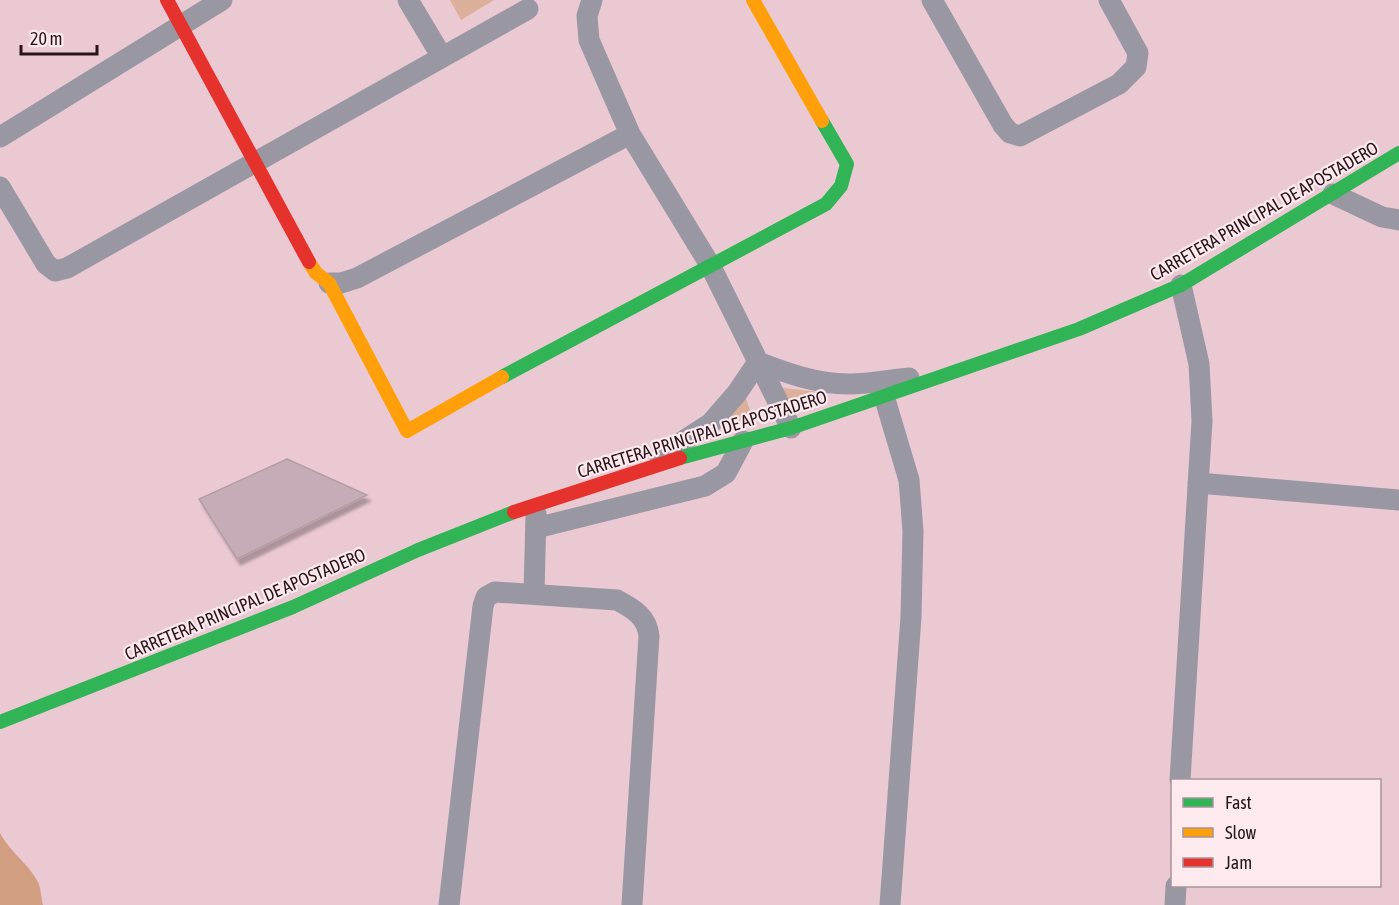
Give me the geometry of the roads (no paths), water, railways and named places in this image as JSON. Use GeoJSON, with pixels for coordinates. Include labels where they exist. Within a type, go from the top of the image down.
{"type":"FeatureCollection","features":[{"type":"Feature","properties":{"kind":"street"},"geometry":{"type":"LineString","coordinates":[[167,0],[301,249],[316,273],[329,282],[407,431],[516,369],[826,204],[840,191],[847,178],[847,164],[753,0]]}},
{"type":"Feature","properties":{"kind":"street"},"geometry":{"type":"LineString","coordinates":[[0,137],[222,0]]}},
{"type":"Feature","properties":{"kind":"street"},"geometry":{"type":"LineString","coordinates":[[408,0],[442,57]]}},
{"type":"Feature","properties":{"kind":"street"},"geometry":{"type":"LineString","coordinates":[[592,0],[587,16],[589,40],[630,134],[710,265],[790,428]]}},
{"type":"Feature","properties":{"kind":"street"},"geometry":{"type":"LineString","coordinates":[[932,0],[1003,125],[1010,133],[1020,136],[1119,84],[1136,67],[1138,53],[1109,0]]}},
{"type":"Feature","properties":{"kind":"street"},"geometry":{"type":"LineString","coordinates":[[0,186],[46,264],[55,271],[67,268],[528,9]]}},
{"type":"Feature","properties":{"kind":"street"},"geometry":{"type":"LineString","coordinates":[[329,282],[341,283],[357,278],[630,134]]}},
{"type":"Feature","properties":{"kind":"street","name":"CARRETERA PRINCIPAL DE APOSTADERO"},"geometry":{"type":"LineString","coordinates":[[0,722],[292,607],[418,550],[536,504],[632,473],[790,428],[1079,329],[1180,285],[1399,153]]}},
{"type":"Feature","properties":{"kind":"street"},"geometry":{"type":"LineString","coordinates":[[1333,194],[1382,217],[1399,220]]}},
{"type":"Feature","properties":{"kind":"street"},"geometry":{"type":"LineString","coordinates":[[1180,285],[1199,364],[1202,421],[1180,779]]}},
{"type":"Feature","properties":{"kind":"street"},"geometry":{"type":"LineString","coordinates":[[758,362],[785,373],[818,381],[848,384],[945,375]]}},
{"type":"Feature","properties":{"kind":"street"},"geometry":{"type":"LineString","coordinates":[[632,473],[711,423],[737,393],[758,362]]}},
{"type":"Feature","properties":{"kind":"street"},"geometry":{"type":"LineString","coordinates":[[884,396],[909,480],[913,531],[911,616],[890,905]]}},
{"type":"Feature","properties":{"kind":"street"},"geometry":{"type":"LineString","coordinates":[[536,528],[705,486],[726,473],[743,441]]}},
{"type":"Feature","properties":{"kind":"street"},"geometry":{"type":"LineString","coordinates":[[1198,483],[1399,500]]}},
{"type":"Feature","properties":{"kind":"street"},"geometry":{"type":"LineString","coordinates":[[534,594],[536,504]]}},
{"type":"Feature","properties":{"kind":"street"},"geometry":{"type":"LineString","coordinates":[[449,905],[483,606],[486,597],[495,592],[617,600],[634,609],[648,624],[632,905]]}},
{"type":"Feature","properties":{"kind":"street"},"geometry":{"type":"LineString","coordinates":[[1175,905],[1176,887]]}}]}
